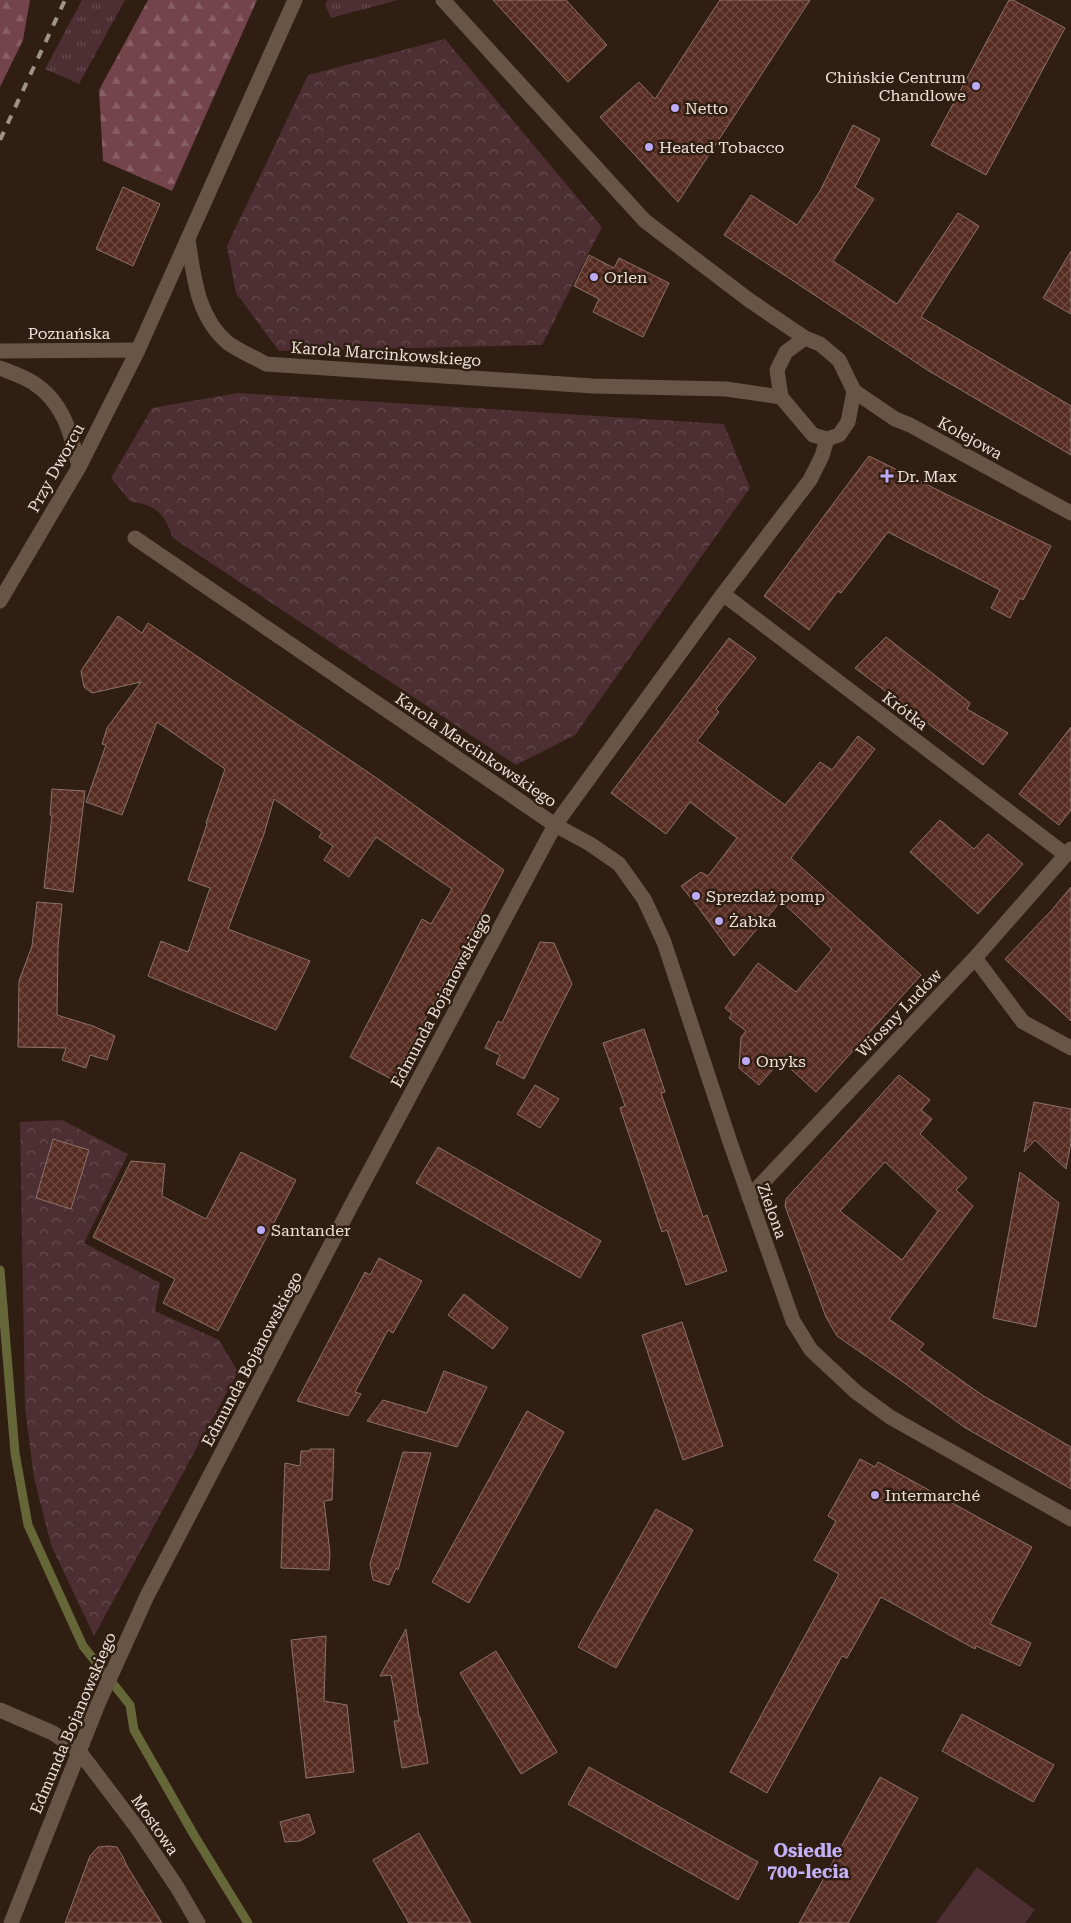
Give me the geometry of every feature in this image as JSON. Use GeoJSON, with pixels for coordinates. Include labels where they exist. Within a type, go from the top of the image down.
{"type":"FeatureCollection","features":[{"type":"Feature","properties":{"kind":"street"},"geometry":{"type":"LineString","coordinates":[[138,350],[295,0]]}},
{"type":"Feature","properties":{"kind":"street"},"geometry":{"type":"LineString","coordinates":[[443,0],[645,221],[742,294],[804,338],[820,344],[839,360],[854,391],[848,422],[839,435],[827,439],[813,435],[781,397],[777,370],[786,352],[804,338]]}},
{"type":"Feature","properties":{"kind":"street","name":"Karola Marcinkowskiego"},"geometry":{"type":"LineString","coordinates":[[188,240],[195,287],[208,320],[228,343],[266,364],[593,386],[726,389],[781,397]]}},
{"type":"Feature","properties":{"kind":"street","name":"Poznańska"},"geometry":{"type":"LineString","coordinates":[[0,351],[138,350]]}},
{"type":"Feature","properties":{"kind":"street","name":"Przy Dworcu"},"geometry":{"type":"LineString","coordinates":[[0,601],[79,467],[138,350]]}},
{"type":"Feature","properties":{"kind":"street"},"geometry":{"type":"LineString","coordinates":[[0,368],[31,381],[56,404],[70,433],[79,467]]}},
{"type":"Feature","properties":{"kind":"street","name":"Kolejowa"},"geometry":{"type":"LineString","coordinates":[[854,391],[895,418],[1071,514]]}},
{"type":"Feature","properties":{"kind":"street","name":"Karola Marcinkowskiego"},"geometry":{"type":"LineString","coordinates":[[135,538],[555,825],[723,594],[810,480],[822,456],[827,439]]}},
{"type":"Feature","properties":{"kind":"street","name":"Krótka"},"geometry":{"type":"LineString","coordinates":[[723,594],[1069,852]]}},
{"type":"Feature","properties":{"kind":"street","name":"Zielona"},"geometry":{"type":"LineString","coordinates":[[555,825],[590,844],[619,864],[644,899],[664,942],[748,1197],[793,1321],[811,1350],[856,1392],[890,1417],[1071,1519]]}},
{"type":"Feature","properties":{"kind":"street","name":"Edmunda Bojanowskiego"},"geometry":{"type":"LineString","coordinates":[[11,1923],[98,1704],[147,1596],[352,1204],[555,825]]}},
{"type":"Feature","properties":{"kind":"street","name":"Wiosny Ludów"},"geometry":{"type":"LineString","coordinates":[[748,1197],[975,958],[1069,852]]}},
{"type":"Feature","properties":{"kind":"street"},"geometry":{"type":"LineString","coordinates":[[975,958],[1023,1022],[1071,1048]]}},
{"type":"Feature","properties":{"kind":"street","name":"Mostowa"},"geometry":{"type":"LineString","coordinates":[[0,1710],[53,1734],[79,1752],[138,1829],[177,1887],[198,1923]]}},
{"type":"Feature","properties":{"kind":"green space"},"geometry":{"type":"Polygon","coordinates":[[[0,0],[30,0],[23,40],[0,87],[0,0]]]}},
{"type":"Feature","properties":{"kind":"green space"},"geometry":{"type":"Polygon","coordinates":[[[82,0],[125,0],[79,84],[45,69],[82,0]]]}},
{"type":"Feature","properties":{"kind":"green space"},"geometry":{"type":"Polygon","coordinates":[[[148,0],[257,0],[172,191],[103,161],[99,90],[148,0]]]}},
{"type":"Feature","properties":{"kind":"green space"},"geometry":{"type":"Polygon","coordinates":[[[328,0],[398,0],[331,18],[325,4],[328,0]]]}},
{"type":"Feature","properties":{"kind":"green space"},"geometry":{"type":"Polygon","coordinates":[[[445,39],[602,227],[542,345],[279,351],[236,293],[227,246],[308,75],[445,39]]]}},
{"type":"Feature","properties":{"kind":"green space"},"geometry":{"type":"Polygon","coordinates":[[[238,393],[724,424],[750,488],[575,735],[516,765],[173,538],[167,523],[158,512],[147,505],[131,502],[111,478],[152,408],[238,393]]]}},
{"type":"Feature","properties":{"kind":"green space"},"geometry":{"type":"Polygon","coordinates":[[[62,1120],[128,1154],[84,1243],[160,1283],[155,1311],[219,1340],[238,1372],[94,1636],[51,1545],[34,1478],[25,1408],[20,1122],[62,1120]]]}},
{"type":"Feature","properties":{"kind":"green space"},"geometry":{"type":"Polygon","coordinates":[[[977,1867],[1035,1910],[1025,1923],[936,1923],[977,1867]]]}},
{"type":"Feature","properties":{"kind":"building"},"geometry":{"type":"Polygon","coordinates":[[[493,0],[566,0],[607,45],[568,82],[493,0]]]}},
{"type":"Feature","properties":{"kind":"building","name":"Netto"},"geometry":{"type":"Polygon","coordinates":[[[720,0],[810,0],[678,202],[600,117],[639,82],[655,99],[720,0]]]}},
{"type":"Feature","properties":{"kind":"building"},"geometry":{"type":"Polygon","coordinates":[[[1009,0],[1013,0],[1065,28],[986,175],[931,145],[1009,0]]]}},
{"type":"Feature","properties":{"kind":"building"},"geometry":{"type":"Polygon","coordinates":[[[853,125],[880,139],[855,187],[874,199],[833,261],[897,304],[958,213],[979,226],[921,317],[1071,406],[1071,455],[929,371],[724,235],[751,195],[797,225],[820,191],[853,125]]]}},
{"type":"Feature","properties":{"kind":"building"},"geometry":{"type":"Polygon","coordinates":[[[123,187],[160,204],[133,266],[96,249],[123,187]]]}},
{"type":"Feature","properties":{"kind":"building"},"geometry":{"type":"Polygon","coordinates":[[[1071,251],[1071,314],[1043,298],[1071,251]]]}},
{"type":"Feature","properties":{"kind":"building"},"geometry":{"type":"Polygon","coordinates":[[[589,255],[614,268],[619,258],[669,283],[643,337],[593,312],[599,299],[574,286],[589,255]]]}},
{"type":"Feature","properties":{"kind":"building"},"geometry":{"type":"Polygon","coordinates":[[[869,456],[1051,546],[1023,600],[1020,598],[1010,618],[991,608],[1000,590],[888,532],[841,593],[838,591],[809,630],[764,596],[869,456]]]}},
{"type":"Feature","properties":{"kind":"building"},"geometry":{"type":"Polygon","coordinates":[[[118,616],[142,633],[148,623],[378,779],[504,870],[393,1080],[350,1057],[422,919],[431,924],[452,889],[376,837],[349,877],[324,860],[333,846],[319,837],[322,832],[274,799],[264,834],[228,929],[310,961],[276,1030],[148,976],[161,941],[188,952],[210,888],[188,880],[225,769],[157,722],[122,815],[86,802],[106,745],[102,744],[107,728],[141,682],[92,693],[84,687],[81,671],[118,616]]]}},
{"type":"Feature","properties":{"kind":"building"},"geometry":{"type":"Polygon","coordinates":[[[886,637],[970,703],[967,709],[1008,733],[983,765],[855,668],[886,637]]]}},
{"type":"Feature","properties":{"kind":"building"},"geometry":{"type":"Polygon","coordinates":[[[729,638],[756,658],[716,709],[719,712],[697,741],[785,805],[820,762],[832,770],[858,736],[875,749],[791,858],[921,975],[816,1092],[781,1060],[759,1085],[739,1068],[741,1037],[746,1031],[729,1018],[732,1014],[725,1008],[758,963],[796,992],[832,949],[781,901],[734,956],[681,886],[701,872],[708,876],[737,838],[690,802],[666,834],[611,793],[729,638]]]}},
{"type":"Feature","properties":{"kind":"building"},"geometry":{"type":"Polygon","coordinates":[[[1071,727],[1071,810],[1059,825],[1019,794],[1071,727]]]}},
{"type":"Feature","properties":{"kind":"building"},"geometry":{"type":"Polygon","coordinates":[[[52,789],[85,791],[73,892],[44,888],[52,815],[50,815],[52,789]]]}},
{"type":"Feature","properties":{"kind":"building"},"geometry":{"type":"Polygon","coordinates":[[[940,820],[974,849],[988,834],[1023,864],[978,914],[910,852],[940,820]]]}},
{"type":"Feature","properties":{"kind":"building"},"geometry":{"type":"Polygon","coordinates":[[[1071,887],[1071,1021],[1005,959],[1071,887]]]}},
{"type":"Feature","properties":{"kind":"building"},"geometry":{"type":"Polygon","coordinates":[[[37,902],[62,904],[58,947],[57,1015],[93,1026],[115,1036],[107,1060],[90,1055],[86,1068],[62,1060],[66,1048],[18,1047],[19,981],[32,946],[37,902]]]}},
{"type":"Feature","properties":{"kind":"building"},"geometry":{"type":"Polygon","coordinates":[[[540,942],[554,943],[572,984],[524,1079],[496,1064],[500,1055],[485,1048],[498,1021],[502,1023],[540,942]]]}},
{"type":"Feature","properties":{"kind":"building"},"geometry":{"type":"Polygon","coordinates":[[[644,1029],[665,1092],[661,1093],[703,1217],[707,1215],[727,1271],[686,1285],[667,1230],[662,1232],[620,1108],[625,1106],[603,1043],[644,1029]]]}},
{"type":"Feature","properties":{"kind":"building"},"geometry":{"type":"Polygon","coordinates":[[[899,1075],[930,1100],[921,1110],[932,1119],[920,1134],[967,1178],[956,1190],[973,1206],[889,1319],[924,1344],[919,1350],[982,1395],[1071,1447],[1071,1489],[964,1427],[837,1336],[826,1317],[785,1206],[786,1199],[899,1075]],[[885,1162],[840,1211],[902,1260],[938,1211],[885,1162]]]}},
{"type":"Feature","properties":{"kind":"building"},"geometry":{"type":"Polygon","coordinates":[[[535,1085],[559,1099],[540,1128],[517,1114],[535,1085]]]}},
{"type":"Feature","properties":{"kind":"building"},"geometry":{"type":"Polygon","coordinates":[[[1034,1102],[1071,1109],[1071,1142],[1066,1169],[1035,1140],[1024,1152],[1034,1102]]]}},
{"type":"Feature","properties":{"kind":"building"},"geometry":{"type":"Polygon","coordinates":[[[53,1139],[89,1150],[71,1209],[36,1198],[53,1139]]]}},
{"type":"Feature","properties":{"kind":"building"},"geometry":{"type":"Polygon","coordinates":[[[438,1147],[601,1241],[580,1278],[416,1183],[438,1147]]]}},
{"type":"Feature","properties":{"kind":"building"},"geometry":{"type":"Polygon","coordinates":[[[241,1152],[296,1180],[218,1331],[163,1303],[175,1279],[93,1237],[131,1161],[165,1164],[162,1196],[206,1219],[241,1152]]]}},
{"type":"Feature","properties":{"kind":"building"},"geometry":{"type":"Polygon","coordinates":[[[1020,1172],[1059,1203],[1036,1327],[993,1318],[1020,1172]]]}},
{"type":"Feature","properties":{"kind":"building"},"geometry":{"type":"Polygon","coordinates":[[[379,1258],[422,1281],[393,1333],[388,1330],[355,1392],[361,1394],[348,1416],[297,1401],[365,1272],[370,1275],[379,1258]]]}},
{"type":"Feature","properties":{"kind":"building"},"geometry":{"type":"Polygon","coordinates":[[[464,1294],[508,1328],[493,1349],[448,1315],[464,1294]]]}},
{"type":"Feature","properties":{"kind":"building"},"geometry":{"type":"Polygon","coordinates":[[[682,1322],[723,1446],[683,1460],[642,1335],[682,1322]]]}},
{"type":"Feature","properties":{"kind":"building"},"geometry":{"type":"Polygon","coordinates":[[[444,1371],[487,1387],[457,1447],[367,1421],[383,1400],[427,1413],[444,1371]]]}},
{"type":"Feature","properties":{"kind":"building"},"geometry":{"type":"Polygon","coordinates":[[[527,1411],[564,1432],[469,1603],[432,1582],[527,1411]]]}},
{"type":"Feature","properties":{"kind":"building"},"geometry":{"type":"Polygon","coordinates":[[[310,1449],[334,1449],[332,1500],[324,1501],[330,1553],[329,1570],[281,1568],[285,1463],[300,1466],[301,1451],[310,1451],[310,1449]]]}},
{"type":"Feature","properties":{"kind":"building"},"geometry":{"type":"Polygon","coordinates":[[[403,1452],[431,1453],[398,1570],[396,1568],[389,1585],[373,1580],[370,1564],[403,1452]]]}},
{"type":"Feature","properties":{"kind":"building"},"geometry":{"type":"Polygon","coordinates":[[[860,1459],[875,1467],[878,1462],[1032,1547],[990,1624],[1031,1643],[1020,1666],[976,1646],[975,1649],[881,1597],[847,1658],[842,1656],[767,1793],[730,1772],[839,1574],[814,1560],[836,1521],[828,1516],[860,1459]]]}},
{"type":"Feature","properties":{"kind":"building"},"geometry":{"type":"Polygon","coordinates":[[[656,1509],[693,1530],[616,1668],[578,1647],[656,1509]]]}},
{"type":"Feature","properties":{"kind":"building"},"geometry":{"type":"Polygon","coordinates":[[[406,1629],[428,1763],[402,1768],[394,1721],[399,1721],[391,1675],[380,1676],[406,1629]]]}},
{"type":"Feature","properties":{"kind":"building"},"geometry":{"type":"Polygon","coordinates":[[[326,1636],[324,1701],[347,1705],[354,1772],[306,1778],[291,1640],[326,1636]]]}},
{"type":"Feature","properties":{"kind":"building"},"geometry":{"type":"Polygon","coordinates":[[[496,1651],[557,1752],[521,1774],[460,1673],[496,1651]]]}},
{"type":"Feature","properties":{"kind":"building"},"geometry":{"type":"Polygon","coordinates":[[[962,1714],[1054,1765],[1033,1802],[942,1751],[962,1714]]]}},
{"type":"Feature","properties":{"kind":"building"},"geometry":{"type":"Polygon","coordinates":[[[589,1767],[758,1862],[738,1900],[568,1804],[589,1767]]]}},
{"type":"Feature","properties":{"kind":"building"},"geometry":{"type":"Polygon","coordinates":[[[880,1777],[918,1798],[848,1923],[799,1923],[880,1777]]]}},
{"type":"Feature","properties":{"kind":"building"},"geometry":{"type":"Polygon","coordinates":[[[309,1814],[315,1833],[300,1841],[285,1842],[280,1822],[309,1814]]]}},
{"type":"Feature","properties":{"kind":"building"},"geometry":{"type":"Polygon","coordinates":[[[419,1833],[471,1923],[409,1923],[373,1860],[419,1833]]]}},
{"type":"Feature","properties":{"kind":"building"},"geometry":{"type":"Polygon","coordinates":[[[98,1847],[117,1847],[162,1923],[65,1923],[90,1856],[98,1847]]]}},
{"type":"Feature","properties":{"kind":"waterway"},"geometry":{"type":"LineString","coordinates":[[0,1270],[15,1453],[28,1525],[83,1646],[130,1705],[134,1730],[194,1835],[248,1923]]}},
{"type":"Feature","properties":{"kind":"railway"},"geometry":{"type":"LineString","coordinates":[[0,140],[65,0]]}},
{"type":"Feature","properties":{"kind":"place","name":"Chińskie Centrum Chandlowe"},"geometry":{"type":"Point","coordinates":[976,86]}},
{"type":"Feature","properties":{"kind":"place","name":"Netto"},"geometry":{"type":"Point","coordinates":[675,108]}},
{"type":"Feature","properties":{"kind":"place","name":"Heated Tobacco"},"geometry":{"type":"Point","coordinates":[649,147]}},
{"type":"Feature","properties":{"kind":"place","name":"Orlen"},"geometry":{"type":"Point","coordinates":[594,277]}},
{"type":"Feature","properties":{"kind":"place","name":"Dr. Max"},"geometry":{"type":"Point","coordinates":[887,476]}},
{"type":"Feature","properties":{"kind":"place","name":"Sprezdaż pomp"},"geometry":{"type":"Point","coordinates":[696,896]}},
{"type":"Feature","properties":{"kind":"place","name":"Żabka"},"geometry":{"type":"Point","coordinates":[719,921]}},
{"type":"Feature","properties":{"kind":"place","name":"Onyks"},"geometry":{"type":"Point","coordinates":[746,1061]}},
{"type":"Feature","properties":{"kind":"place","name":"Santander"},"geometry":{"type":"Point","coordinates":[261,1230]}},
{"type":"Feature","properties":{"kind":"place","name":"Intermarché"},"geometry":{"type":"Point","coordinates":[875,1495]}},
{"type":"Feature","properties":{"kind":"district","name":"Osiedle 700-lecia"},"geometry":{"type":"Point","coordinates":[808,1860]}}]}
